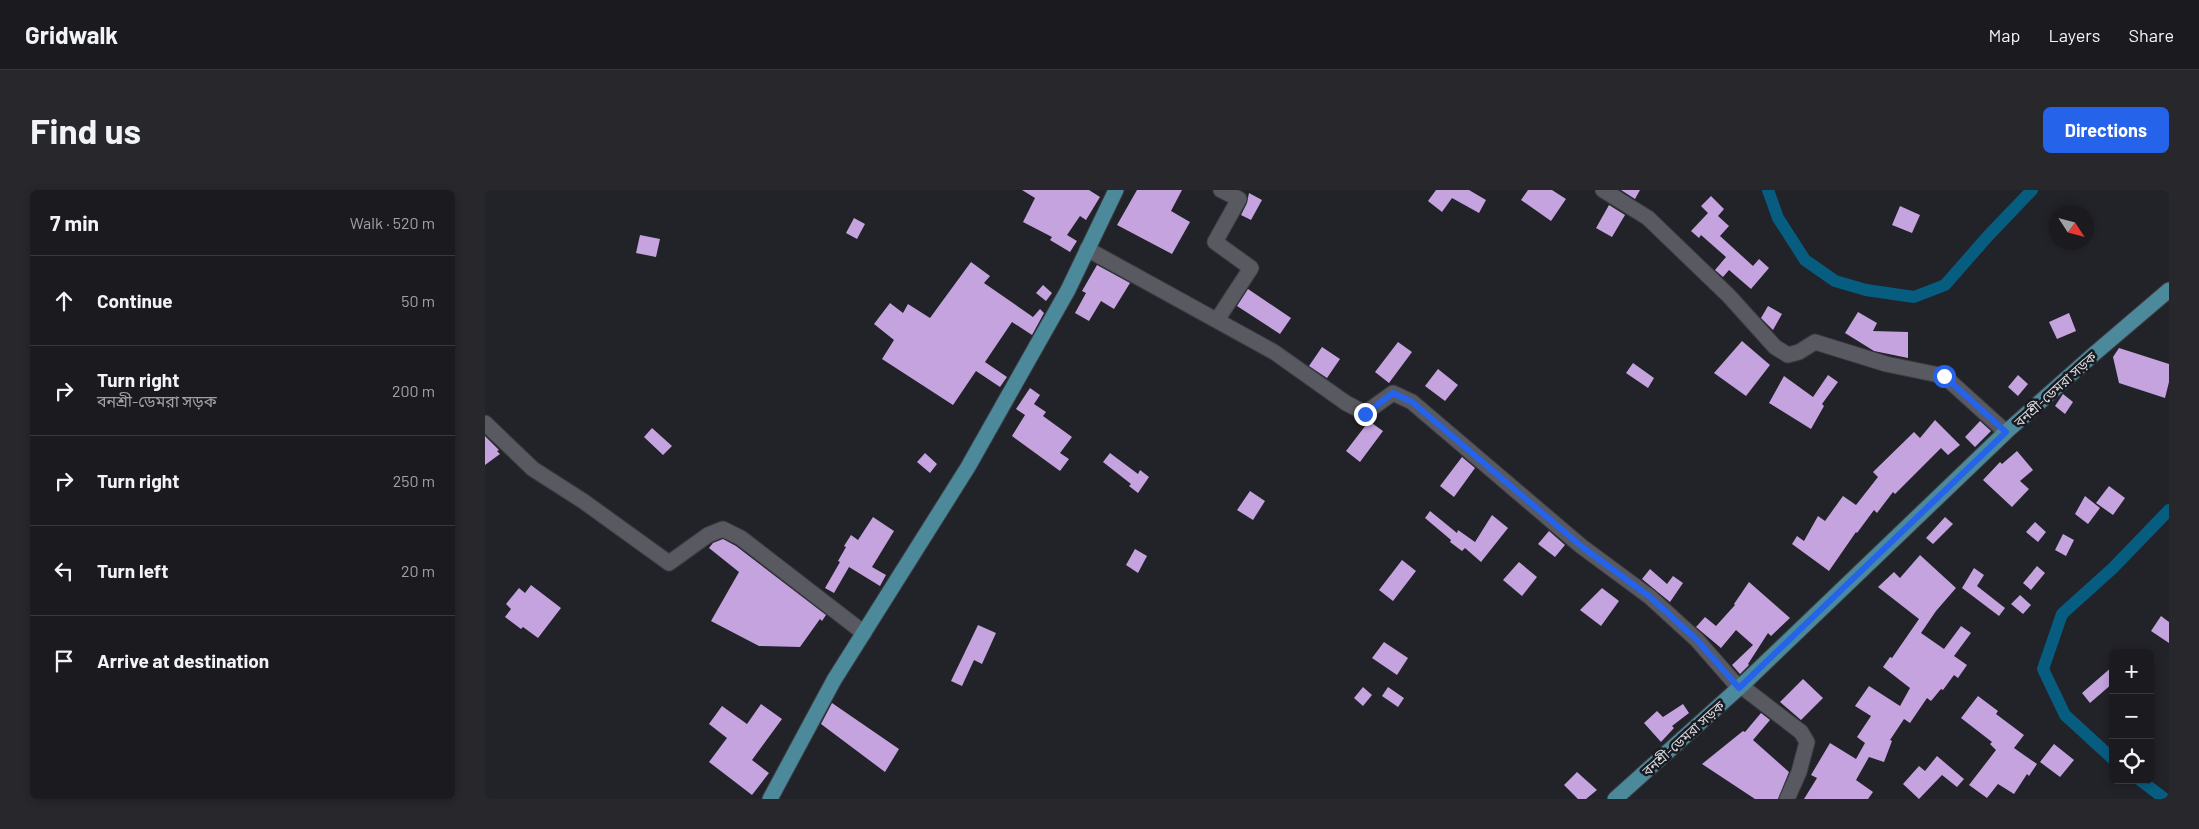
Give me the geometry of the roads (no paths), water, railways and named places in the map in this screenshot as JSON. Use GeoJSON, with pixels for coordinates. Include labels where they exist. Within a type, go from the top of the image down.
{"type":"FeatureCollection","features":[{"type":"Feature","properties":{"kind":"main road"},"geometry":{"type":"LineString","coordinates":[[770,799],[834,680],[968,467],[1068,290],[1117,190]]}},
{"type":"Feature","properties":{"kind":"main road","name":"বনশ্রী-ডেমরা সড়ক"},"geometry":{"type":"LineString","coordinates":[[1615,799],[1740,687],[2006,432],[2169,290]]}},
{"type":"Feature","properties":{"kind":"street"},"geometry":{"type":"LineString","coordinates":[[1217,320],[1251,268],[1215,242],[1239,199],[1221,190]]}},
{"type":"Feature","properties":{"kind":"street"},"geometry":{"type":"LineString","coordinates":[[1603,190],[1648,218],[1729,296],[1775,347],[1788,355],[1799,352],[1815,342],[1886,364],[1944,376],[2006,432]]}},
{"type":"Feature","properties":{"kind":"street"},"geometry":{"type":"LineString","coordinates":[[1087,249],[1274,352],[1346,403],[1365,414],[1393,393],[1412,402],[1581,546],[1650,597],[1697,640],[1740,687],[1801,732],[1807,742],[1799,772],[1787,799]]}},
{"type":"Feature","properties":{"kind":"street"},"geometry":{"type":"LineString","coordinates":[[485,423],[533,469],[583,501],[669,563],[708,535],[723,529],[741,538],[863,633]]}},
{"type":"Feature","properties":{"kind":"waterway"},"geometry":{"type":"LineString","coordinates":[[1768,190],[1778,218],[1805,260],[1835,281],[1866,290],[1914,297],[1945,285],[2032,190]]}},
{"type":"Feature","properties":{"kind":"waterway"},"geometry":{"type":"LineString","coordinates":[[2109,755],[2065,715],[2043,669],[2062,614],[2113,568],[2169,510]]}},
{"type":"Feature","properties":{"kind":"waterway"},"geometry":{"type":"LineString","coordinates":[[2145,784],[2165,799]]}}]}
